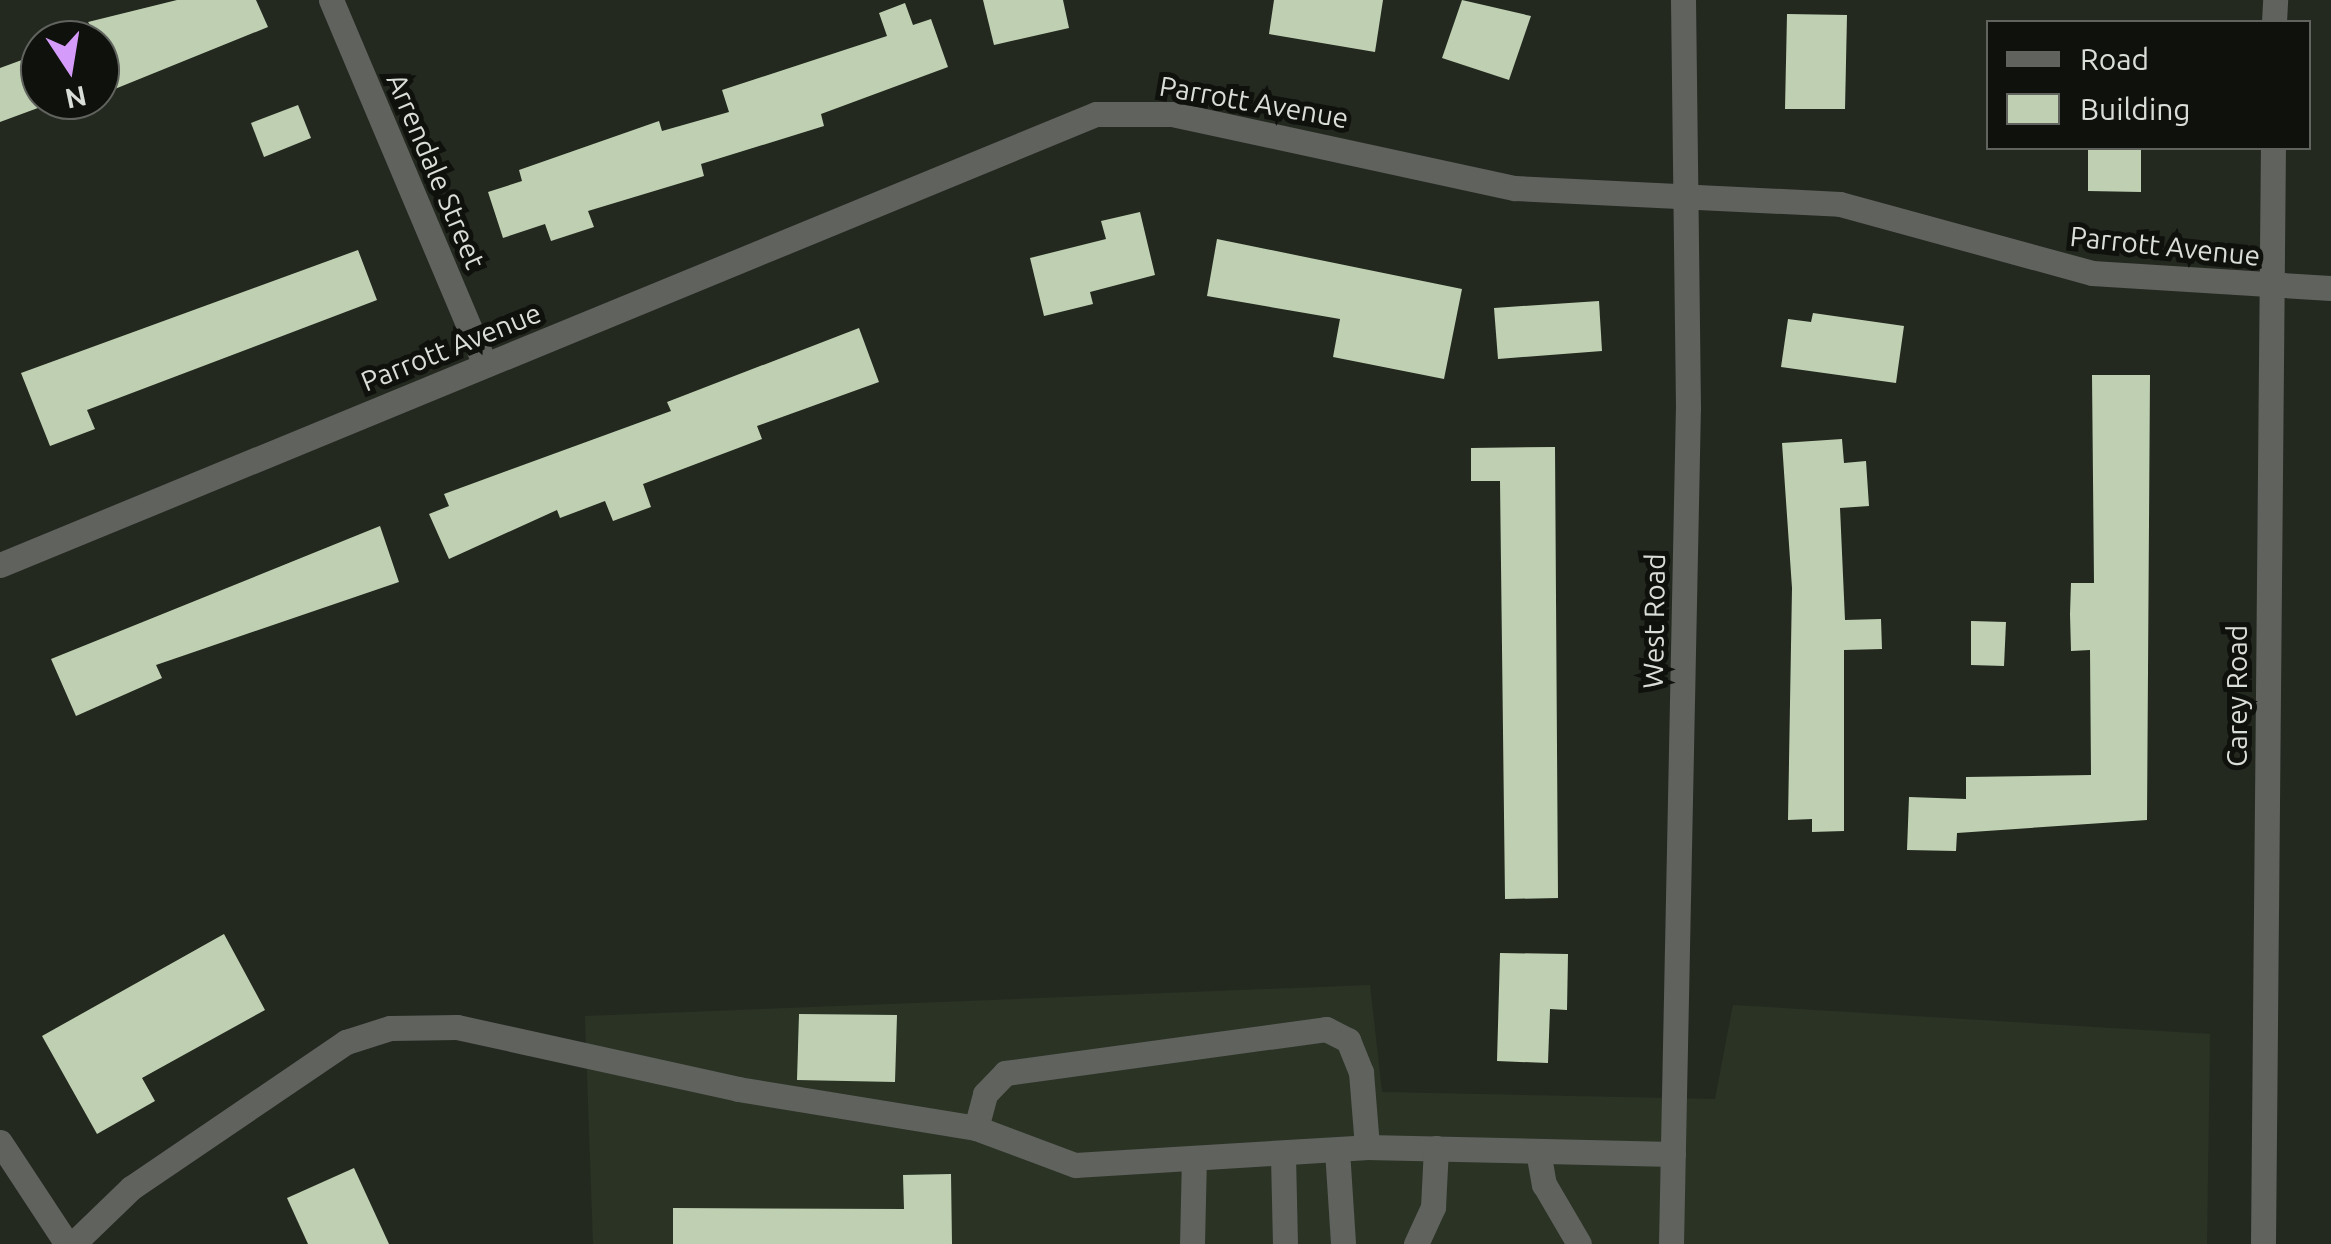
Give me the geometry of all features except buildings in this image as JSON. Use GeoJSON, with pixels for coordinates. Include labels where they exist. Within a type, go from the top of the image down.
{"type":"FeatureCollection","features":[{"type":"Feature","properties":{"kind":"street","name":"Arrendale Street"},"geometry":{"type":"LineString","coordinates":[[331,0],[485,364]]}},
{"type":"Feature","properties":{"kind":"street","name":"West Road"},"geometry":{"type":"LineString","coordinates":[[1671,1244],[1688,408],[1681,198],[1682,0]]}},
{"type":"Feature","properties":{"kind":"street","name":"Parrott Avenue"},"geometry":{"type":"LineString","coordinates":[[0,565],[1096,114],[1172,114],[1515,188],[1840,204],[2092,273],[2331,288]]}},
{"type":"Feature","properties":{"kind":"street","name":"Carey Road"},"geometry":{"type":"LineString","coordinates":[[2263,1244],[2273,150]]}},
{"type":"Feature","properties":{"kind":"street"},"geometry":{"type":"LineString","coordinates":[[0,1142],[70,1244],[131,1188],[346,1042],[390,1028],[457,1027],[738,1090],[976,1128],[1075,1165],[1283,1156],[1368,1147],[1672,1154]]}},
{"type":"Feature","properties":{"kind":"street"},"geometry":{"type":"LineString","coordinates":[[976,1128],[985,1094],[1006,1073],[1326,1029],[1348,1040],[1361,1072],[1368,1147]]}},
{"type":"Feature","properties":{"kind":"street"},"geometry":{"type":"LineString","coordinates":[[1416,1244],[1433,1206],[1436,1148]]}},
{"type":"Feature","properties":{"kind":"street"},"geometry":{"type":"LineString","coordinates":[[1337,1150],[1343,1244]]}},
{"type":"Feature","properties":{"kind":"street"},"geometry":{"type":"LineString","coordinates":[[1538,1151],[1544,1184],[1580,1244]]}},
{"type":"Feature","properties":{"kind":"street"},"geometry":{"type":"LineString","coordinates":[[1283,1156],[1286,1244]]}},
{"type":"Feature","properties":{"kind":"street"},"geometry":{"type":"LineString","coordinates":[[1192,1244],[1194,1159]]}},
{"type":"Feature","properties":{"kind":"shaded area"},"geometry":{"type":"Polygon","coordinates":[[[1370,985],[1382,1092],[1715,1099],[1733,1005],[2210,1034],[2207,1244],[593,1244],[585,1016],[1370,985]]]}}]}
